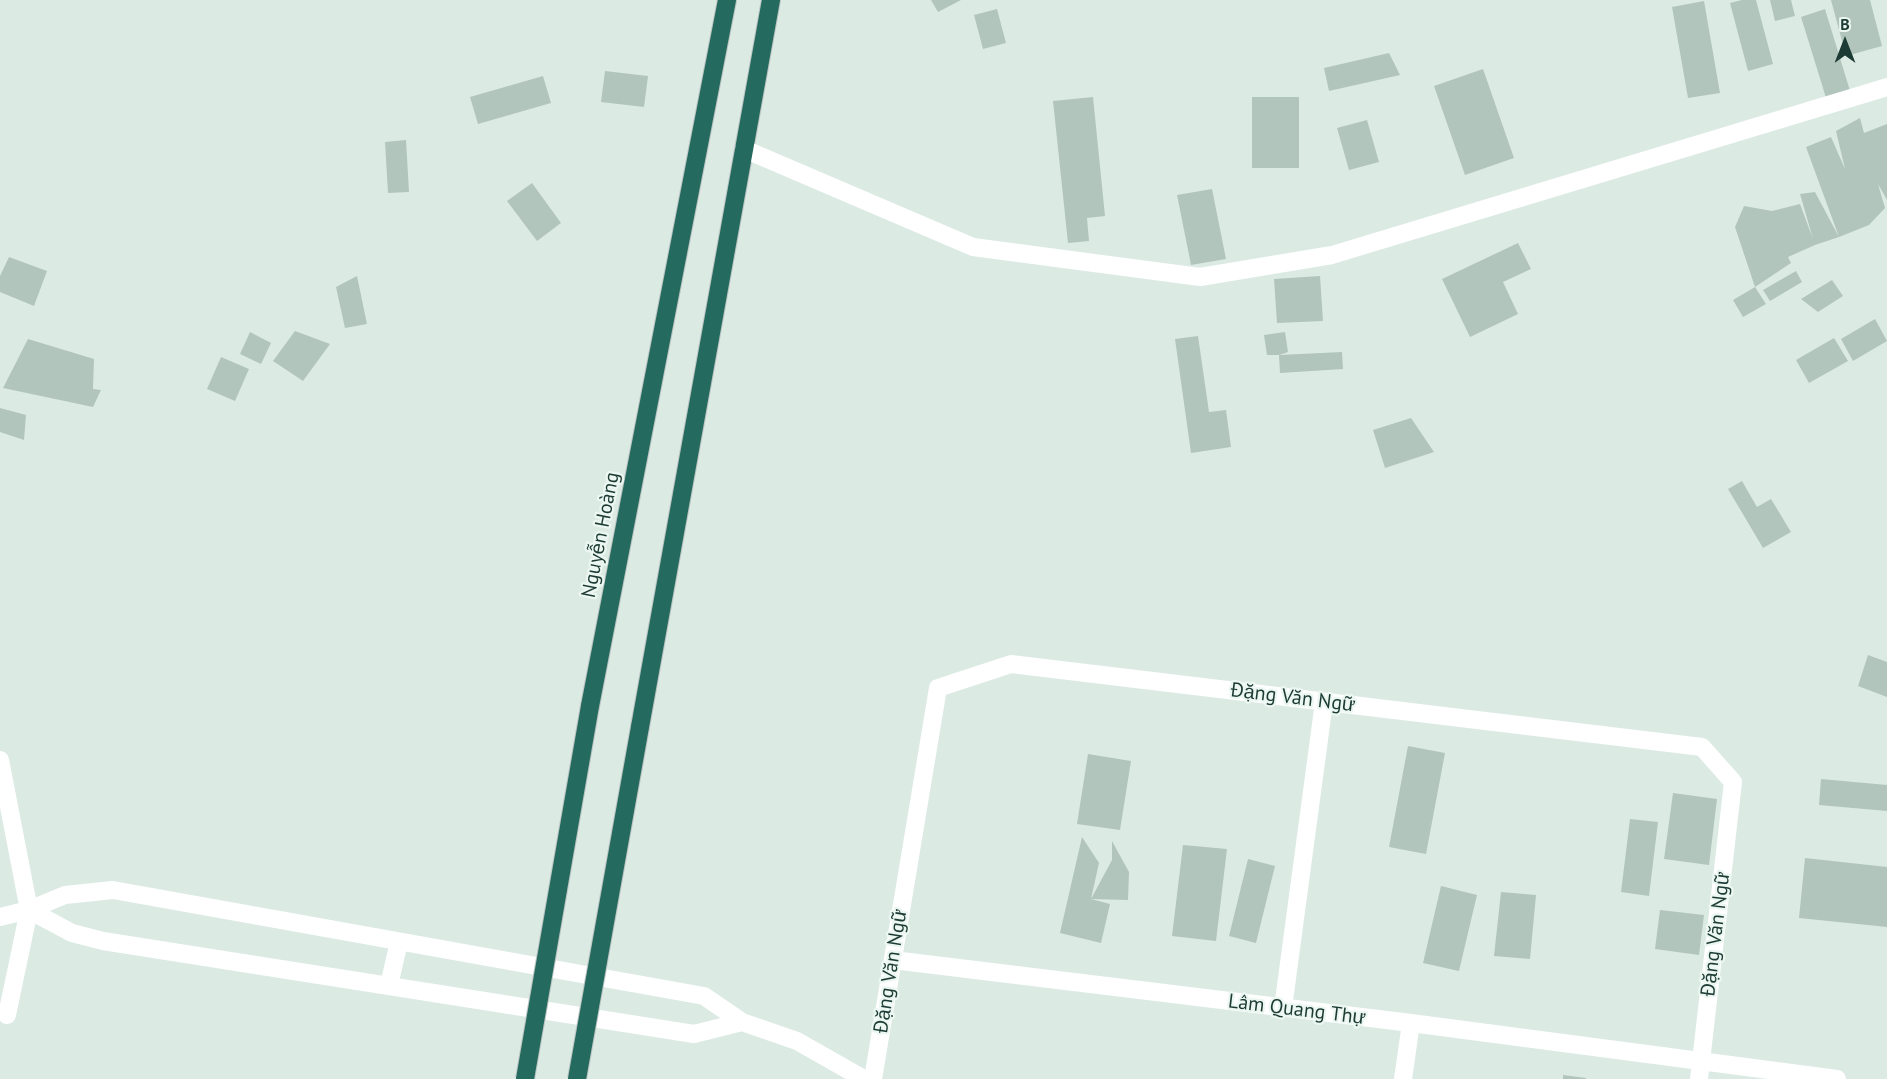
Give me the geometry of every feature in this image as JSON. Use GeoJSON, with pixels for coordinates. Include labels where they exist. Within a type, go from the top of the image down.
{"type":"FeatureCollection","features":[{"type":"Feature","properties":{"kind":"highway","name":"Nguyễn Hoàng"},"geometry":{"type":"LineString","coordinates":[[525,1079],[590,706],[727,0]]}},
{"type":"Feature","properties":{"kind":"highway"},"geometry":{"type":"LineString","coordinates":[[577,1079],[771,0]]}},
{"type":"Feature","properties":{"kind":"street"},"geometry":{"type":"LineString","coordinates":[[744,149],[973,247],[1200,277],[1332,255],[1887,87]]}},
{"type":"Feature","properties":{"kind":"street","name":"Đặng Văn Ngữ"},"geometry":{"type":"LineString","coordinates":[[873,1079],[938,688],[1011,664],[1702,747],[1733,782],[1699,1079]]}},
{"type":"Feature","properties":{"kind":"street"},"geometry":{"type":"LineString","coordinates":[[1283,1008],[1324,702]]}},
{"type":"Feature","properties":{"kind":"street"},"geometry":{"type":"LineString","coordinates":[[0,760],[29,910],[7,1015]]}},
{"type":"Feature","properties":{"kind":"street"},"geometry":{"type":"LineString","coordinates":[[0,917],[29,910],[64,895],[112,890],[704,996],[742,1022],[797,1041],[864,1079]]}},
{"type":"Feature","properties":{"kind":"street"},"geometry":{"type":"LineString","coordinates":[[29,910],[72,933],[103,942],[694,1034],[742,1022]]}},
{"type":"Feature","properties":{"kind":"street"},"geometry":{"type":"LineString","coordinates":[[389,985],[399,942]]}},
{"type":"Feature","properties":{"kind":"street","name":"Lâm Quang Thự"},"geometry":{"type":"LineString","coordinates":[[892,960],[1411,1023],[1837,1079]]}},
{"type":"Feature","properties":{"kind":"street"},"geometry":{"type":"LineString","coordinates":[[1403,1079],[1411,1023]]}},
{"type":"Feature","properties":{"kind":"building"},"geometry":{"type":"Polygon","coordinates":[[[931,0],[961,0],[938,12],[931,0]]]}},
{"type":"Feature","properties":{"kind":"building"},"geometry":{"type":"Polygon","coordinates":[[[1756,0],[1773,64],[1748,71],[1730,3],[1756,0]]]}},
{"type":"Feature","properties":{"kind":"building"},"geometry":{"type":"Polygon","coordinates":[[[1770,0],[1791,0],[1795,16],[1775,21],[1770,0]]]}},
{"type":"Feature","properties":{"kind":"building"},"geometry":{"type":"Polygon","coordinates":[[[1831,0],[1870,0],[1882,46],[1846,56],[1831,0]]]}},
{"type":"Feature","properties":{"kind":"building"},"geometry":{"type":"Polygon","coordinates":[[[1704,1],[1720,93],[1688,98],[1672,7],[1704,1]]]}},
{"type":"Feature","properties":{"kind":"building"},"geometry":{"type":"Polygon","coordinates":[[[997,9],[1006,43],[983,49],[974,15],[997,9]]]}},
{"type":"Feature","properties":{"kind":"building"},"geometry":{"type":"Polygon","coordinates":[[[1825,9],[1851,94],[1827,101],[1801,17],[1825,9]]]}},
{"type":"Feature","properties":{"kind":"building"},"geometry":{"type":"Polygon","coordinates":[[[1389,53],[1400,75],[1329,91],[1324,68],[1389,53]]]}},
{"type":"Feature","properties":{"kind":"building"},"geometry":{"type":"Polygon","coordinates":[[[1483,69],[1514,158],[1465,175],[1434,86],[1483,69]]]}},
{"type":"Feature","properties":{"kind":"building"},"geometry":{"type":"Polygon","coordinates":[[[605,71],[648,76],[644,107],[601,102],[605,71]]]}},
{"type":"Feature","properties":{"kind":"building"},"geometry":{"type":"Polygon","coordinates":[[[543,76],[551,103],[478,124],[470,97],[543,76]]]}},
{"type":"Feature","properties":{"kind":"building"},"geometry":{"type":"Polygon","coordinates":[[[1093,97],[1105,216],[1087,218],[1089,241],[1068,243],[1053,101],[1093,97]]]}},
{"type":"Feature","properties":{"kind":"building"},"geometry":{"type":"Polygon","coordinates":[[[1252,97],[1299,97],[1299,168],[1252,168],[1252,97]]]}},
{"type":"Feature","properties":{"kind":"building"},"geometry":{"type":"Polygon","coordinates":[[[1860,118],[1864,133],[1887,124],[1887,200],[1878,184],[1885,208],[1869,225],[1839,237],[1806,147],[1831,137],[1845,169],[1836,131],[1860,118]]]}},
{"type":"Feature","properties":{"kind":"building"},"geometry":{"type":"Polygon","coordinates":[[[1367,120],[1379,162],[1349,170],[1337,128],[1367,120]]]}},
{"type":"Feature","properties":{"kind":"building"},"geometry":{"type":"Polygon","coordinates":[[[406,140],[409,192],[388,193],[385,142],[406,140]]]}},
{"type":"Feature","properties":{"kind":"building"},"geometry":{"type":"Polygon","coordinates":[[[532,183],[561,223],[537,241],[507,201],[532,183]]]}},
{"type":"Feature","properties":{"kind":"building"},"geometry":{"type":"Polygon","coordinates":[[[1212,189],[1226,259],[1191,265],[1177,195],[1212,189]]]}},
{"type":"Feature","properties":{"kind":"building"},"geometry":{"type":"Polygon","coordinates":[[[1815,192],[1839,237],[1788,257],[1791,263],[1755,287],[1735,227],[1744,206],[1772,211],[1800,204],[1813,239],[1800,194],[1815,192]]]}},
{"type":"Feature","properties":{"kind":"building"},"geometry":{"type":"Polygon","coordinates":[[[1518,243],[1531,269],[1503,282],[1518,314],[1470,337],[1442,279],[1518,243]]]}},
{"type":"Feature","properties":{"kind":"building"},"geometry":{"type":"Polygon","coordinates":[[[9,257],[47,271],[34,306],[0,292],[0,276],[9,257]]]}},
{"type":"Feature","properties":{"kind":"building"},"geometry":{"type":"Polygon","coordinates":[[[1796,271],[1802,282],[1770,301],[1763,290],[1796,271]]]}},
{"type":"Feature","properties":{"kind":"building"},"geometry":{"type":"Polygon","coordinates":[[[357,276],[367,324],[345,328],[336,287],[357,276]]]}},
{"type":"Feature","properties":{"kind":"building"},"geometry":{"type":"Polygon","coordinates":[[[1320,276],[1323,321],[1277,323],[1274,279],[1320,276]]]}},
{"type":"Feature","properties":{"kind":"building"},"geometry":{"type":"Polygon","coordinates":[[[1832,280],[1843,296],[1818,312],[1801,299],[1832,280]]]}},
{"type":"Feature","properties":{"kind":"building"},"geometry":{"type":"Polygon","coordinates":[[[1755,287],[1766,304],[1743,317],[1733,300],[1755,287]]]}},
{"type":"Feature","properties":{"kind":"building"},"geometry":{"type":"Polygon","coordinates":[[[1875,319],[1887,341],[1853,361],[1841,339],[1875,319]]]}},
{"type":"Feature","properties":{"kind":"building"},"geometry":{"type":"Polygon","coordinates":[[[295,331],[330,344],[303,381],[273,361],[295,331]]]}},
{"type":"Feature","properties":{"kind":"building"},"geometry":{"type":"Polygon","coordinates":[[[250,332],[271,343],[261,364],[240,354],[250,332]]]}},
{"type":"Feature","properties":{"kind":"building"},"geometry":{"type":"Polygon","coordinates":[[[1285,332],[1288,352],[1267,355],[1264,335],[1285,332]]]}},
{"type":"Feature","properties":{"kind":"building"},"geometry":{"type":"Polygon","coordinates":[[[1198,336],[1209,412],[1226,410],[1231,447],[1191,453],[1175,339],[1198,336]]]}},
{"type":"Feature","properties":{"kind":"building"},"geometry":{"type":"Polygon","coordinates":[[[1834,338],[1848,361],[1809,383],[1796,360],[1834,338]]]}},
{"type":"Feature","properties":{"kind":"building"},"geometry":{"type":"Polygon","coordinates":[[[28,339],[94,359],[93,389],[101,390],[93,407],[3,388],[28,339]]]}},
{"type":"Feature","properties":{"kind":"building"},"geometry":{"type":"Polygon","coordinates":[[[1342,352],[1343,369],[1280,373],[1279,355],[1342,352]]]}},
{"type":"Feature","properties":{"kind":"building"},"geometry":{"type":"Polygon","coordinates":[[[221,357],[249,369],[235,401],[207,389],[221,357]]]}},
{"type":"Feature","properties":{"kind":"building"},"geometry":{"type":"Polygon","coordinates":[[[0,408],[26,415],[24,440],[0,432],[0,408]]]}},
{"type":"Feature","properties":{"kind":"building"},"geometry":{"type":"Polygon","coordinates":[[[1411,418],[1434,452],[1385,468],[1373,430],[1411,418]]]}},
{"type":"Feature","properties":{"kind":"building"},"geometry":{"type":"Polygon","coordinates":[[[1742,481],[1757,507],[1771,499],[1791,532],[1763,548],[1728,489],[1742,481]]]}},
{"type":"Feature","properties":{"kind":"building"},"geometry":{"type":"Polygon","coordinates":[[[1868,655],[1887,662],[1887,697],[1858,686],[1868,655]]]}},
{"type":"Feature","properties":{"kind":"building"},"geometry":{"type":"Polygon","coordinates":[[[1408,746],[1445,753],[1426,854],[1389,847],[1408,746]]]}},
{"type":"Feature","properties":{"kind":"building"},"geometry":{"type":"Polygon","coordinates":[[[1088,754],[1131,761],[1120,830],[1077,824],[1088,754]]]}},
{"type":"Feature","properties":{"kind":"building"},"geometry":{"type":"Polygon","coordinates":[[[1821,779],[1887,785],[1887,811],[1819,805],[1821,779]]]}},
{"type":"Feature","properties":{"kind":"building"},"geometry":{"type":"Polygon","coordinates":[[[1673,793],[1717,799],[1709,865],[1664,859],[1673,793]]]}},
{"type":"Feature","properties":{"kind":"building"},"geometry":{"type":"Polygon","coordinates":[[[1630,819],[1658,822],[1649,896],[1621,892],[1630,819]]]}},
{"type":"Feature","properties":{"kind":"building"},"geometry":{"type":"Polygon","coordinates":[[[1082,837],[1099,863],[1091,899],[1110,904],[1101,943],[1060,933],[1082,837]]]}},
{"type":"Feature","properties":{"kind":"building"},"geometry":{"type":"Polygon","coordinates":[[[1112,841],[1129,872],[1128,900],[1091,899],[1112,860],[1112,841]]]}},
{"type":"Feature","properties":{"kind":"building"},"geometry":{"type":"Polygon","coordinates":[[[1183,845],[1227,849],[1216,941],[1172,936],[1183,845]]]}},
{"type":"Feature","properties":{"kind":"building"},"geometry":{"type":"Polygon","coordinates":[[[1805,858],[1887,867],[1887,927],[1799,918],[1805,858]]]}},
{"type":"Feature","properties":{"kind":"building"},"geometry":{"type":"Polygon","coordinates":[[[1248,859],[1275,866],[1256,943],[1229,936],[1248,859]]]}},
{"type":"Feature","properties":{"kind":"building"},"geometry":{"type":"Polygon","coordinates":[[[1441,886],[1477,895],[1459,971],[1423,963],[1441,886]]]}},
{"type":"Feature","properties":{"kind":"building"},"geometry":{"type":"Polygon","coordinates":[[[1501,892],[1536,895],[1530,959],[1494,956],[1501,892]]]}},
{"type":"Feature","properties":{"kind":"building"},"geometry":{"type":"Polygon","coordinates":[[[1660,910],[1704,915],[1699,955],[1655,949],[1660,910]]]}},
{"type":"Feature","properties":{"kind":"building"},"geometry":{"type":"Polygon","coordinates":[[[1563,1075],[1586,1078],[1586,1079],[1563,1079],[1563,1075]]]}}]}
